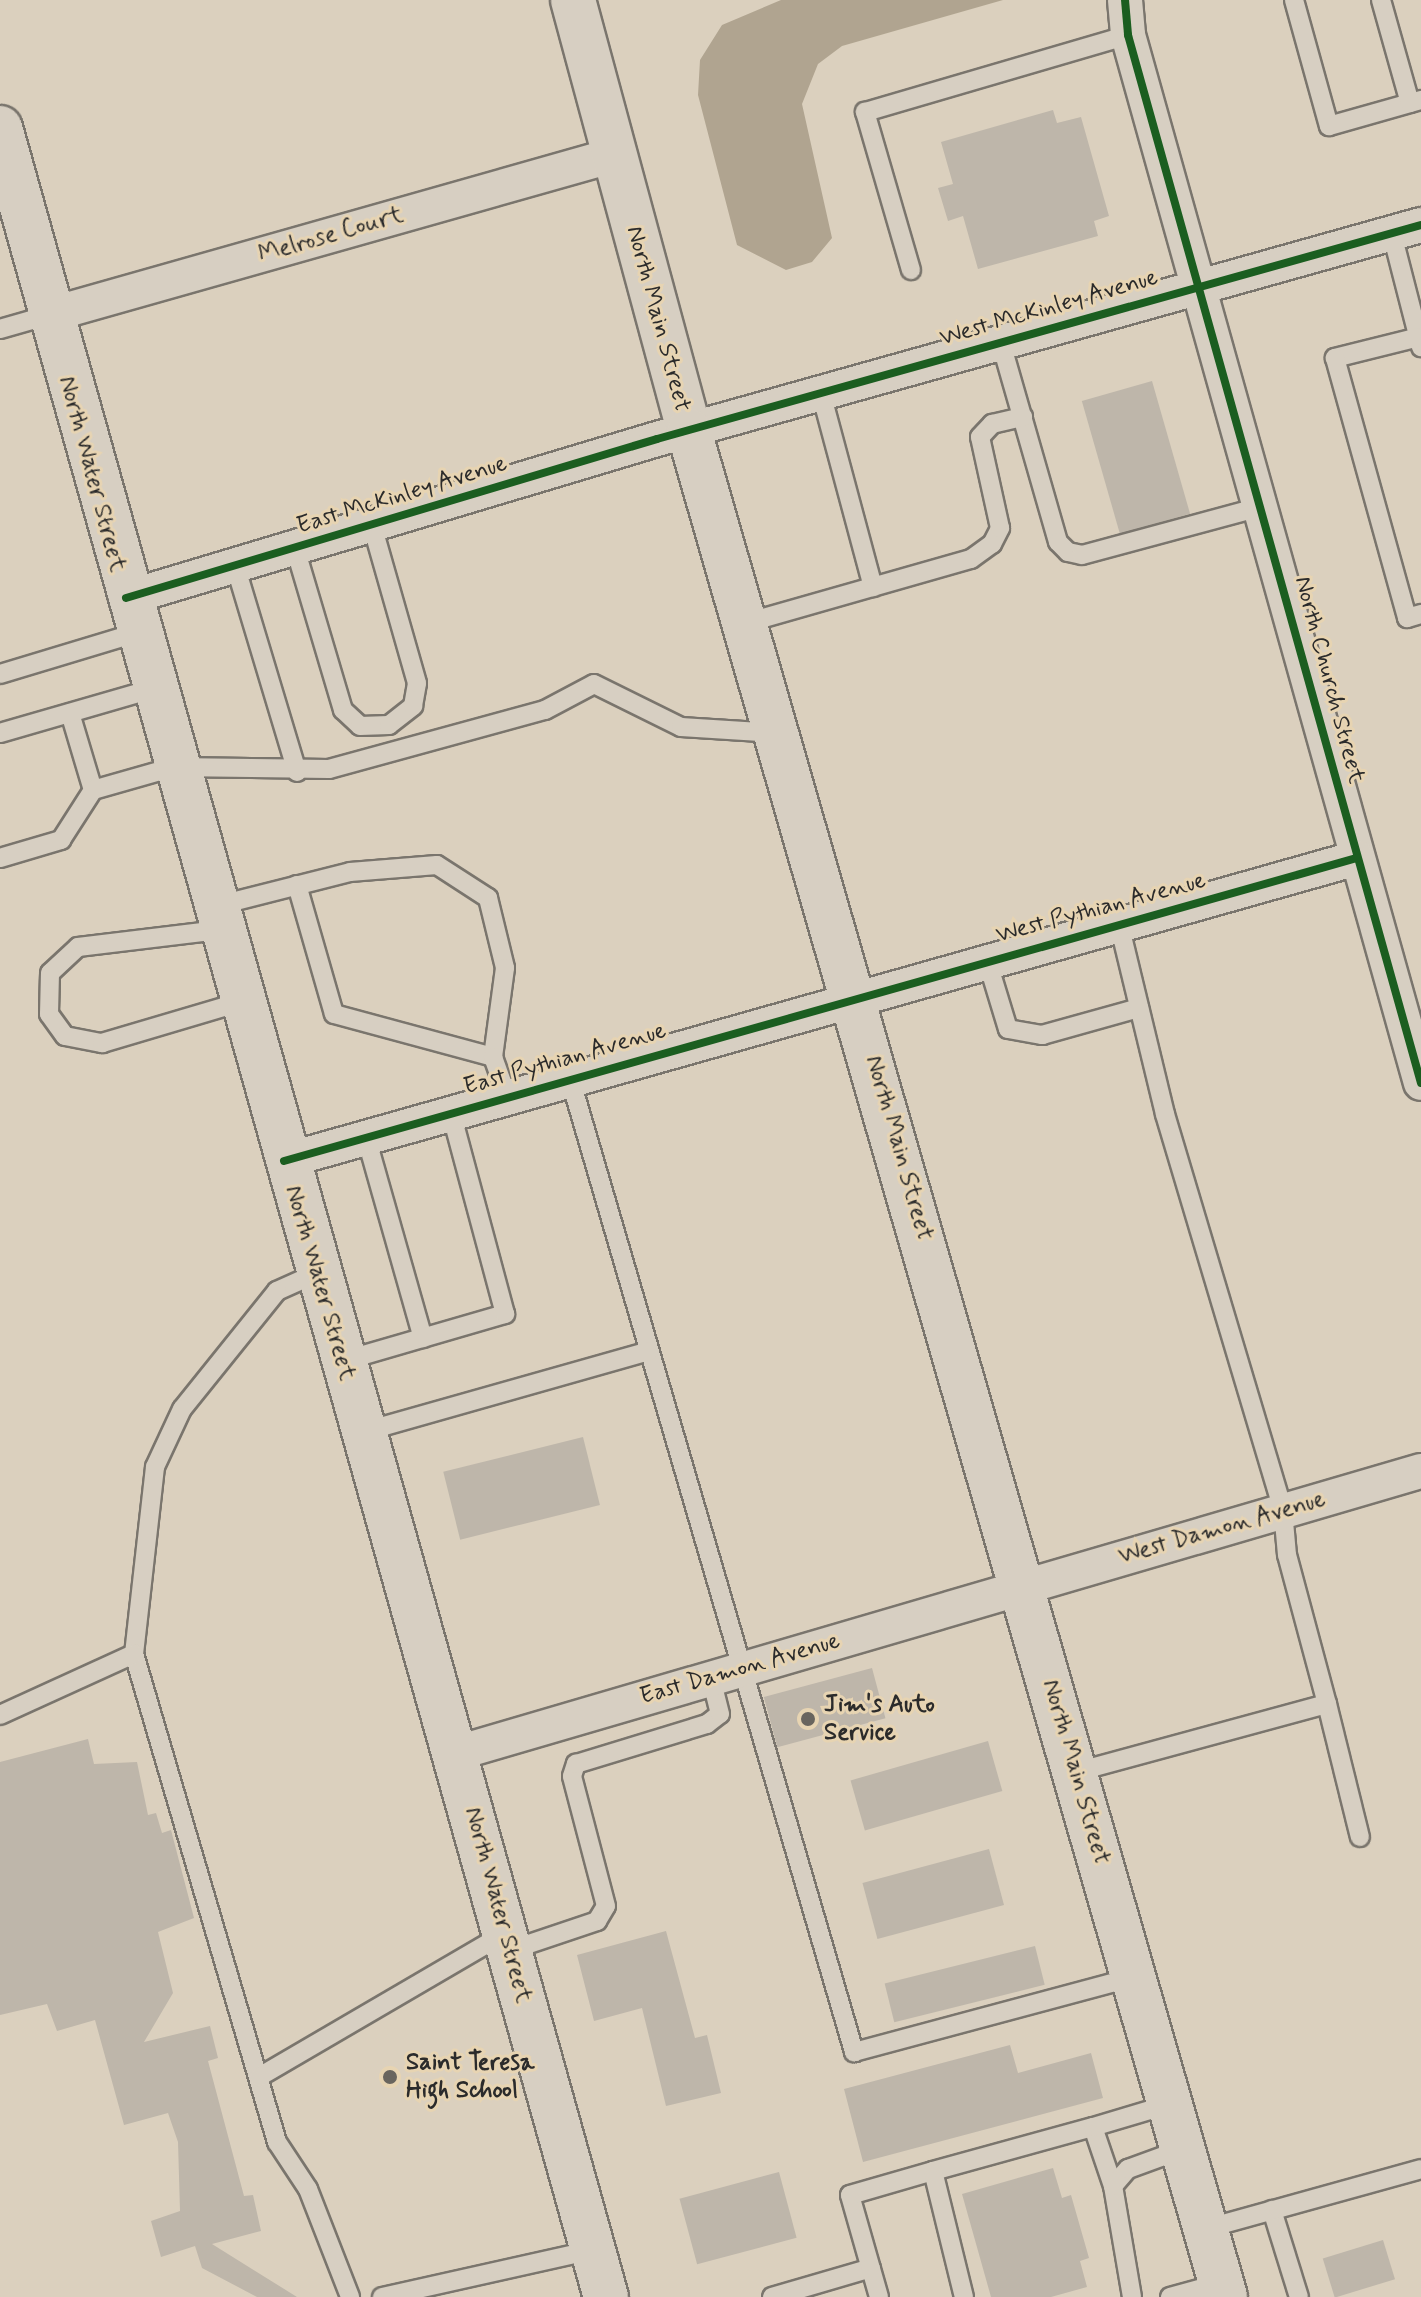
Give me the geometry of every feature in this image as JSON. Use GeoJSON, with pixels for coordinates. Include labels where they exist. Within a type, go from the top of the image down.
{"type":"FeatureCollection","features":[{"type":"Feature","properties":{"kind":"main road","name":"North Main Street"},"geometry":{"type":"LineString","coordinates":[[573,0],[689,431],[856,996],[1223,2290]]}},
{"type":"Feature","properties":{"kind":"main road","name":"North Water Street"},"geometry":{"type":"LineString","coordinates":[[0,128],[131,616],[284,1161],[457,1753],[606,2297]]}},
{"type":"Feature","properties":{"kind":"street","name":"North Church Street"},"geometry":{"type":"LineString","coordinates":[[1125,0],[1128,35],[1421,1080]]}},
{"type":"Feature","properties":{"kind":"street","name":"Melrose Court"},"geometry":{"type":"LineString","coordinates":[[49,315],[614,155]]}},
{"type":"Feature","properties":{"kind":"street","name":"West McKinley Avenue"},"geometry":{"type":"LineString","coordinates":[[689,431],[1406,229]]}},
{"type":"Feature","properties":{"kind":"street","name":"East McKinley Avenue"},"geometry":{"type":"LineString","coordinates":[[131,616],[235,565],[689,431]]}},
{"type":"Feature","properties":{"kind":"street","name":"West Pythian Avenue"},"geometry":{"type":"LineString","coordinates":[[856,996],[1357,858]]}},
{"type":"Feature","properties":{"kind":"street","name":"East Pythian Avenue"},"geometry":{"type":"LineString","coordinates":[[284,1161],[856,996]]}},
{"type":"Feature","properties":{"kind":"street","name":"West Damon Avenue"},"geometry":{"type":"LineString","coordinates":[[1023,1585],[1421,1471]]}},
{"type":"Feature","properties":{"kind":"street","name":"East Damon Avenue"},"geometry":{"type":"LineString","coordinates":[[457,1753],[1023,1585]]}},
{"type":"Feature","properties":{"kind":"lane"},"geometry":{"type":"LineString","coordinates":[[1294,0],[1329,126],[1416,101],[1381,0]]}},
{"type":"Feature","properties":{"kind":"lane"},"geometry":{"type":"LineString","coordinates":[[911,270],[865,112],[1128,35]]}},
{"type":"Feature","properties":{"kind":"lane"},"geometry":{"type":"LineString","coordinates":[[1406,229],[1420,342],[1335,358],[1407,618],[1421,614]]}},
{"type":"Feature","properties":{"kind":"lane"},"geometry":{"type":"LineString","coordinates":[[0,329],[49,315]]}},
{"type":"Feature","properties":{"kind":"lane"},"geometry":{"type":"LineString","coordinates":[[1001,343],[1058,542],[1068,552],[1082,555],[1260,507]]}},
{"type":"Feature","properties":{"kind":"lane"},"geometry":{"type":"LineString","coordinates":[[821,393],[873,587]]}},
{"type":"Feature","properties":{"kind":"lane"},"geometry":{"type":"LineString","coordinates":[[746,623],[971,559],[992,544],[1000,528],[980,437],[992,424],[1023,417]]}},
{"type":"Feature","properties":{"kind":"lane"},"geometry":{"type":"LineString","coordinates":[[295,548],[343,710],[360,726],[389,725],[413,706],[417,683],[372,525]]}},
{"type":"Feature","properties":{"kind":"lane"},"geometry":{"type":"LineString","coordinates":[[235,565],[297,772]]}},
{"type":"Feature","properties":{"kind":"lane"},"geometry":{"type":"LineString","coordinates":[[0,674],[131,616]]}},
{"type":"Feature","properties":{"kind":"lane"},"geometry":{"type":"LineString","coordinates":[[0,858],[61,840],[93,790],[174,767],[297,772],[397,752],[545,710],[594,684],[681,727],[778,733]]}},
{"type":"Feature","properties":{"kind":"lane"},"geometry":{"type":"LineString","coordinates":[[0,733],[152,689]]}},
{"type":"Feature","properties":{"kind":"lane"},"geometry":{"type":"LineString","coordinates":[[70,713],[93,790]]}},
{"type":"Feature","properties":{"kind":"lane"},"geometry":{"type":"LineString","coordinates":[[389,725],[397,752]]}},
{"type":"Feature","properties":{"kind":"lane"},"geometry":{"type":"LineString","coordinates":[[240,1002],[102,1043],[65,1036],[49,1014],[50,973],[78,947],[216,918],[297,885],[350,872],[437,865],[488,898],[505,968],[493,1057],[507,1096]]}},
{"type":"Feature","properties":{"kind":"lane"},"geometry":{"type":"LineString","coordinates":[[297,885],[334,1014],[493,1057]]}},
{"type":"Feature","properties":{"kind":"lane"},"geometry":{"type":"LineString","coordinates":[[1119,924],[1139,1008],[1283,1510],[1287,1555],[1360,1837]]}},
{"type":"Feature","properties":{"kind":"lane"},"geometry":{"type":"LineString","coordinates":[[987,960],[1008,1029],[1042,1035],[1139,1008]]}},
{"type":"Feature","properties":{"kind":"lane"},"geometry":{"type":"LineString","coordinates":[[570,1078],[649,1351],[726,1673],[854,2052],[1134,1977]]}},
{"type":"Feature","properties":{"kind":"lane"},"geometry":{"type":"LineString","coordinates":[[342,1361],[505,1314],[451,1113]]}},
{"type":"Feature","properties":{"kind":"lane"},"geometry":{"type":"LineString","coordinates":[[366,1137],[423,1338]]}},
{"type":"Feature","properties":{"kind":"lane"},"geometry":{"type":"LineString","coordinates":[[317,1273],[277,1291],[182,1409],[155,1467],[134,1654],[277,2142],[308,2189],[350,2297]]}},
{"type":"Feature","properties":{"kind":"lane"},"geometry":{"type":"LineString","coordinates":[[363,1432],[649,1351]]}},
{"type":"Feature","properties":{"kind":"lane"},"geometry":{"type":"LineString","coordinates":[[0,1715],[134,1654]]}},
{"type":"Feature","properties":{"kind":"lane"},"geometry":{"type":"LineString","coordinates":[[259,2077],[508,1941],[597,1921],[606,1906],[572,1776],[576,1764],[707,1724],[720,1714],[726,1673]]}},
{"type":"Feature","properties":{"kind":"lane"},"geometry":{"type":"LineString","coordinates":[[1076,1772],[1327,1704]]}},
{"type":"Feature","properties":{"kind":"lane"},"geometry":{"type":"LineString","coordinates":[[879,2297],[850,2195],[1170,2104]]}},
{"type":"Feature","properties":{"kind":"lane"},"geometry":{"type":"LineString","coordinates":[[1093,2127],[1113,2186],[1132,2297]]}},
{"type":"Feature","properties":{"kind":"lane"},"geometry":{"type":"LineString","coordinates":[[1113,2186],[1128,2169],[1183,2149]]}},
{"type":"Feature","properties":{"kind":"lane"},"geometry":{"type":"LineString","coordinates":[[933,2171],[964,2297]]}},
{"type":"Feature","properties":{"kind":"lane"},"geometry":{"type":"LineString","coordinates":[[1205,2229],[1421,2171]]}},
{"type":"Feature","properties":{"kind":"lane"},"geometry":{"type":"LineString","coordinates":[[1272,2210],[1299,2297]]}},
{"type":"Feature","properties":{"kind":"lane"},"geometry":{"type":"LineString","coordinates":[[382,2297],[593,2250]]}},
{"type":"Feature","properties":{"kind":"lane"},"geometry":{"type":"LineString","coordinates":[[772,2297],[871,2268]]}},
{"type":"Feature","properties":{"kind":"lane"},"geometry":{"type":"LineString","coordinates":[[1170,2297],[1223,2290]]}},
{"type":"Feature","properties":{"kind":"shaded area"},"geometry":{"type":"Polygon","coordinates":[[[781,0],[1003,0],[842,46],[818,64],[802,104],[832,238],[812,262],[786,270],[737,245],[698,95],[700,60],[722,25],[781,0]]]}},
{"type":"Feature","properties":{"kind":"building"},"geometry":{"type":"Polygon","coordinates":[[[1053,110],[1057,123],[1081,117],[1109,216],[1094,221],[1098,236],[978,269],[963,216],[948,221],[938,188],[953,184],[941,142],[1053,110]]]}},
{"type":"Feature","properties":{"kind":"building"},"geometry":{"type":"Polygon","coordinates":[[[1152,381],[1190,514],[1120,534],[1082,401],[1152,381]]]}},
{"type":"Feature","properties":{"kind":"building"},"geometry":{"type":"Polygon","coordinates":[[[583,1437],[600,1505],[460,1540],[443,1472],[583,1437]]]}},
{"type":"Feature","properties":{"kind":"building"},"geometry":{"type":"Polygon","coordinates":[[[872,1668],[885,1718],[777,1747],[764,1697],[872,1668]]]}},
{"type":"Feature","properties":{"kind":"building"},"geometry":{"type":"Polygon","coordinates":[[[88,1739],[94,1764],[137,1762],[148,1815],[156,1813],[162,1833],[171,1830],[194,1918],[158,1932],[173,1993],[144,2042],[210,2026],[218,2058],[208,2061],[244,2196],[253,2195],[261,2231],[212,2244],[297,2297],[257,2297],[202,2268],[195,2246],[161,2257],[151,2221],[180,2211],[178,2142],[168,2113],[124,2125],[95,2020],[57,2031],[47,2004],[0,2015],[0,1762],[88,1739]]]}},
{"type":"Feature","properties":{"kind":"building"},"geometry":{"type":"Polygon","coordinates":[[[988,1741],[1002,1791],[865,1830],[851,1780],[988,1741]]]}},
{"type":"Feature","properties":{"kind":"building"},"geometry":{"type":"Polygon","coordinates":[[[989,1849],[1004,1905],[877,1939],[862,1883],[989,1849]]]}},
{"type":"Feature","properties":{"kind":"building"},"geometry":{"type":"Polygon","coordinates":[[[666,1931],[695,2038],[707,2035],[721,2093],[666,2106],[642,2008],[594,2021],[577,1955],[666,1931]]]}},
{"type":"Feature","properties":{"kind":"building"},"geometry":{"type":"Polygon","coordinates":[[[1035,1946],[1045,1985],[894,2022],[885,1983],[1035,1946]]]}},
{"type":"Feature","properties":{"kind":"building"},"geometry":{"type":"Polygon","coordinates":[[[1010,2045],[1018,2073],[1091,2053],[1103,2098],[863,2162],[844,2089],[1010,2045]]]}},
{"type":"Feature","properties":{"kind":"building"},"geometry":{"type":"Polygon","coordinates":[[[1053,2168],[1062,2198],[1071,2195],[1089,2258],[1080,2261],[1087,2287],[1051,2297],[991,2297],[962,2194],[1053,2168]]]}},
{"type":"Feature","properties":{"kind":"building"},"geometry":{"type":"Polygon","coordinates":[[[779,2172],[797,2238],[697,2264],[680,2199],[779,2172]]]}},
{"type":"Feature","properties":{"kind":"building"},"geometry":{"type":"Polygon","coordinates":[[[1383,2240],[1395,2279],[1335,2297],[1323,2258],[1383,2240]]]}},
{"type":"Feature","properties":{"kind":"cycle path"},"geometry":{"type":"LineString","coordinates":[[1125,0],[1128,35],[1421,1083]]}},
{"type":"Feature","properties":{"kind":"cycle path"},"geometry":{"type":"LineString","coordinates":[[126,598],[657,439],[1421,225]]}},
{"type":"Feature","properties":{"kind":"cycle path"},"geometry":{"type":"LineString","coordinates":[[284,1161],[1357,858]]}},
{"type":"Feature","properties":{"kind":"place","name":"Jim's Auto Service"},"geometry":{"type":"Point","coordinates":[808,1719]}},
{"type":"Feature","properties":{"kind":"place","name":"Saint Teresa High School"},"geometry":{"type":"Point","coordinates":[390,2077]}}]}
